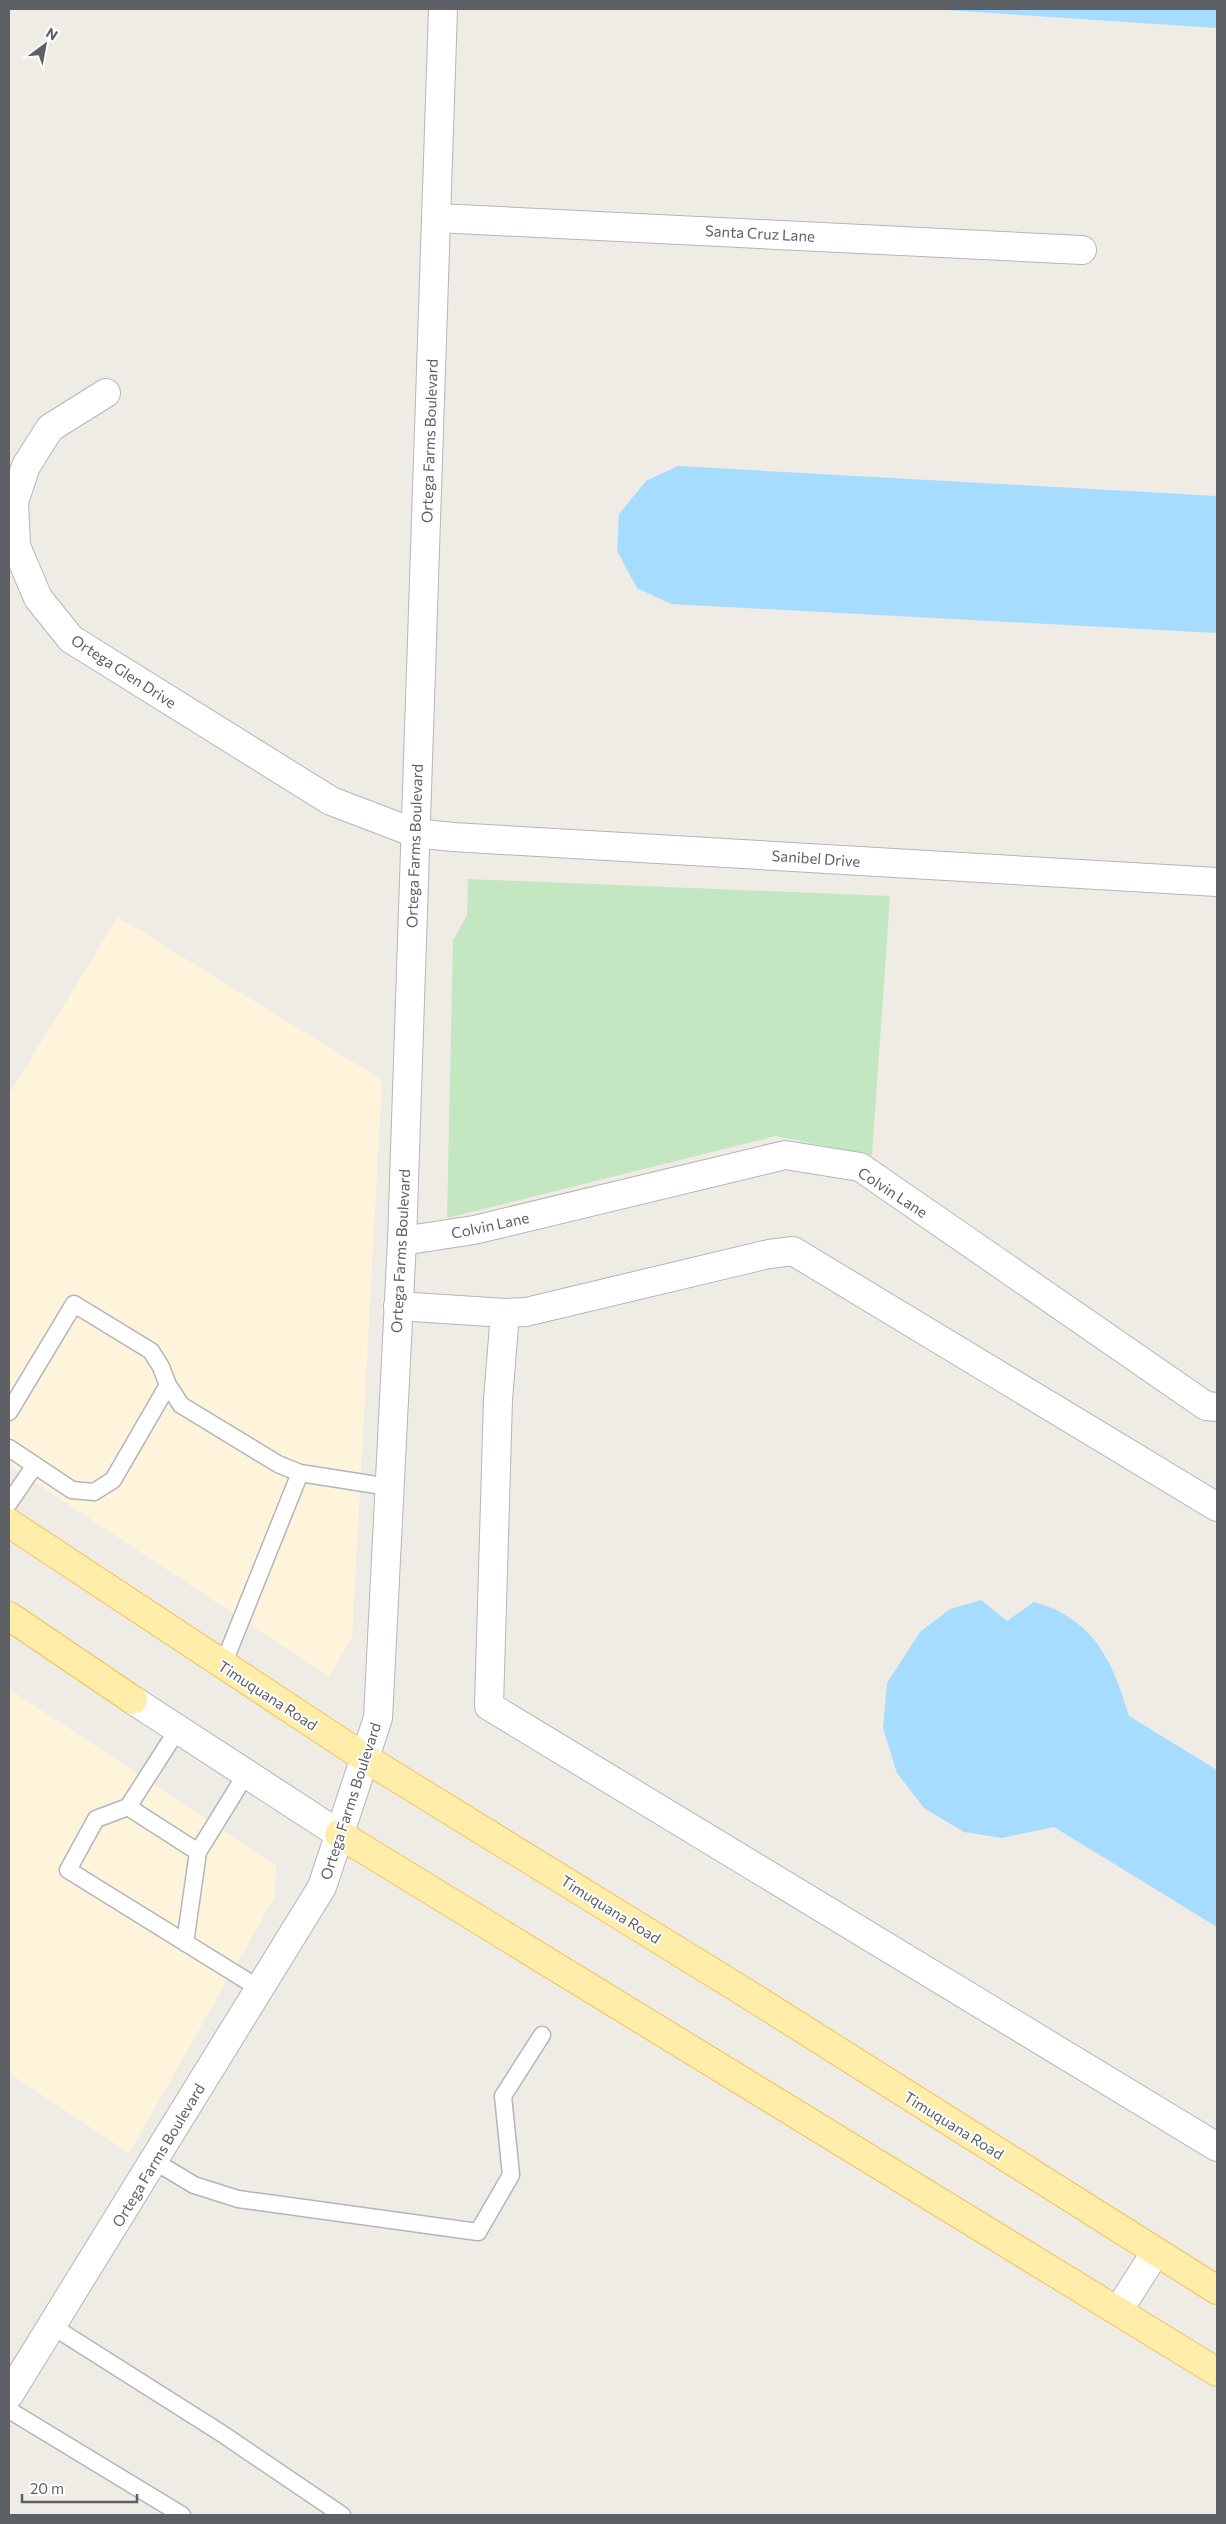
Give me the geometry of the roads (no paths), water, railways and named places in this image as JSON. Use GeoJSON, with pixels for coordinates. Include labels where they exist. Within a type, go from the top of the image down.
{"type":"FeatureCollection","features":[{"type":"Feature","properties":{"kind":"main road","name":"Timuquana Road"},"geometry":{"type":"LineString","coordinates":[[9,1523],[365,1758],[746,1993],[1155,2253],[1217,2290]]}},
{"type":"Feature","properties":{"kind":"main road"},"geometry":{"type":"LineString","coordinates":[[9,1616],[133,1700]]}},
{"type":"Feature","properties":{"kind":"main road"},"geometry":{"type":"LineString","coordinates":[[339,1834],[1217,2372]]}},
{"type":"Feature","properties":{"kind":"street","name":"Ortega Farms Boulevard"},"geometry":{"type":"LineString","coordinates":[[9,2396],[322,1886],[378,1718],[402,1242],[444,9]]}},
{"type":"Feature","properties":{"kind":"street","name":"Santa Cruz Lane"},"geometry":{"type":"LineString","coordinates":[[437,218],[1082,250]]}},
{"type":"Feature","properties":{"kind":"street","name":"Ortega Glen Drive"},"geometry":{"type":"LineString","coordinates":[[106,393],[50,428],[26,466],[14,502],[16,546],[38,598],[71,640],[331,801],[415,833]]}},
{"type":"Feature","properties":{"kind":"street","name":"Sanibel Drive"},"geometry":{"type":"LineString","coordinates":[[415,833],[453,837],[1217,882]]}},
{"type":"Feature","properties":{"kind":"street","name":"Colvin Lane"},"geometry":{"type":"LineString","coordinates":[[402,1242],[474,1230],[785,1155],[860,1167],[1206,1406],[1217,1407]]}},
{"type":"Feature","properties":{"kind":"street"},"geometry":{"type":"LineString","coordinates":[[398,1306],[505,1313],[526,1312],[768,1254],[793,1251],[1217,1507]]}},
{"type":"Feature","properties":{"kind":"street"},"geometry":{"type":"LineString","coordinates":[[505,1313],[498,1400],[489,1706],[1217,2147]]}},
{"type":"Feature","properties":{"kind":"street"},"geometry":{"type":"LineString","coordinates":[[133,1700],[339,1834]]}},
{"type":"Feature","properties":{"kind":"street"},"geometry":{"type":"LineString","coordinates":[[1118,2311],[1155,2253]]}},
{"type":"Feature","properties":{"kind":"lane"},"geometry":{"type":"LineString","coordinates":[[9,1412],[74,1304],[150,1351],[161,1367],[168,1385],[181,1405],[278,1464],[300,1473],[389,1486]]}},
{"type":"Feature","properties":{"kind":"lane"},"geometry":{"type":"LineString","coordinates":[[9,1448],[72,1490],[94,1492],[113,1480],[168,1385]]}},
{"type":"Feature","properties":{"kind":"lane"},"geometry":{"type":"LineString","coordinates":[[9,1503],[34,1465]]}},
{"type":"Feature","properties":{"kind":"lane"},"geometry":{"type":"LineString","coordinates":[[223,1665],[300,1473]]}},
{"type":"Feature","properties":{"kind":"lane"},"geometry":{"type":"LineString","coordinates":[[178,1729],[128,1807],[96,1819],[68,1870],[260,1989]]}},
{"type":"Feature","properties":{"kind":"lane"},"geometry":{"type":"LineString","coordinates":[[185,1943],[198,1852],[246,1774]]}},
{"type":"Feature","properties":{"kind":"lane"},"geometry":{"type":"LineString","coordinates":[[128,1807],[198,1852]]}},
{"type":"Feature","properties":{"kind":"lane"},"geometry":{"type":"LineString","coordinates":[[154,2162],[194,2185],[238,2199],[478,2232],[510,2175],[503,2096],[542,2034]]}},
{"type":"Feature","properties":{"kind":"lane"},"geometry":{"type":"LineString","coordinates":[[52,2326],[221,2433],[342,2515]]}},
{"type":"Feature","properties":{"kind":"lane"},"geometry":{"type":"LineString","coordinates":[[9,2410],[182,2515]]}},
{"type":"Feature","properties":{"kind":"water"},"geometry":{"type":"Polygon","coordinates":[[[929,9],[1217,9],[1217,28],[929,9]]]}},
{"type":"Feature","properties":{"kind":"water"},"geometry":{"type":"Polygon","coordinates":[[[678,466],[1217,496],[1217,633],[671,604],[637,588],[617,551],[619,514],[646,481],[678,466]]]}},
{"type":"Feature","properties":{"kind":"water"},"geometry":{"type":"Polygon","coordinates":[[[981,1600],[1007,1621],[1034,1602],[1056,1610],[1076,1622],[1088,1633],[1106,1657],[1119,1685],[1129,1716],[1217,1770],[1217,1927],[1054,1827],[1002,1838],[964,1832],[924,1808],[897,1773],[883,1728],[887,1683],[920,1632],[950,1609],[981,1600]]]}}]}
